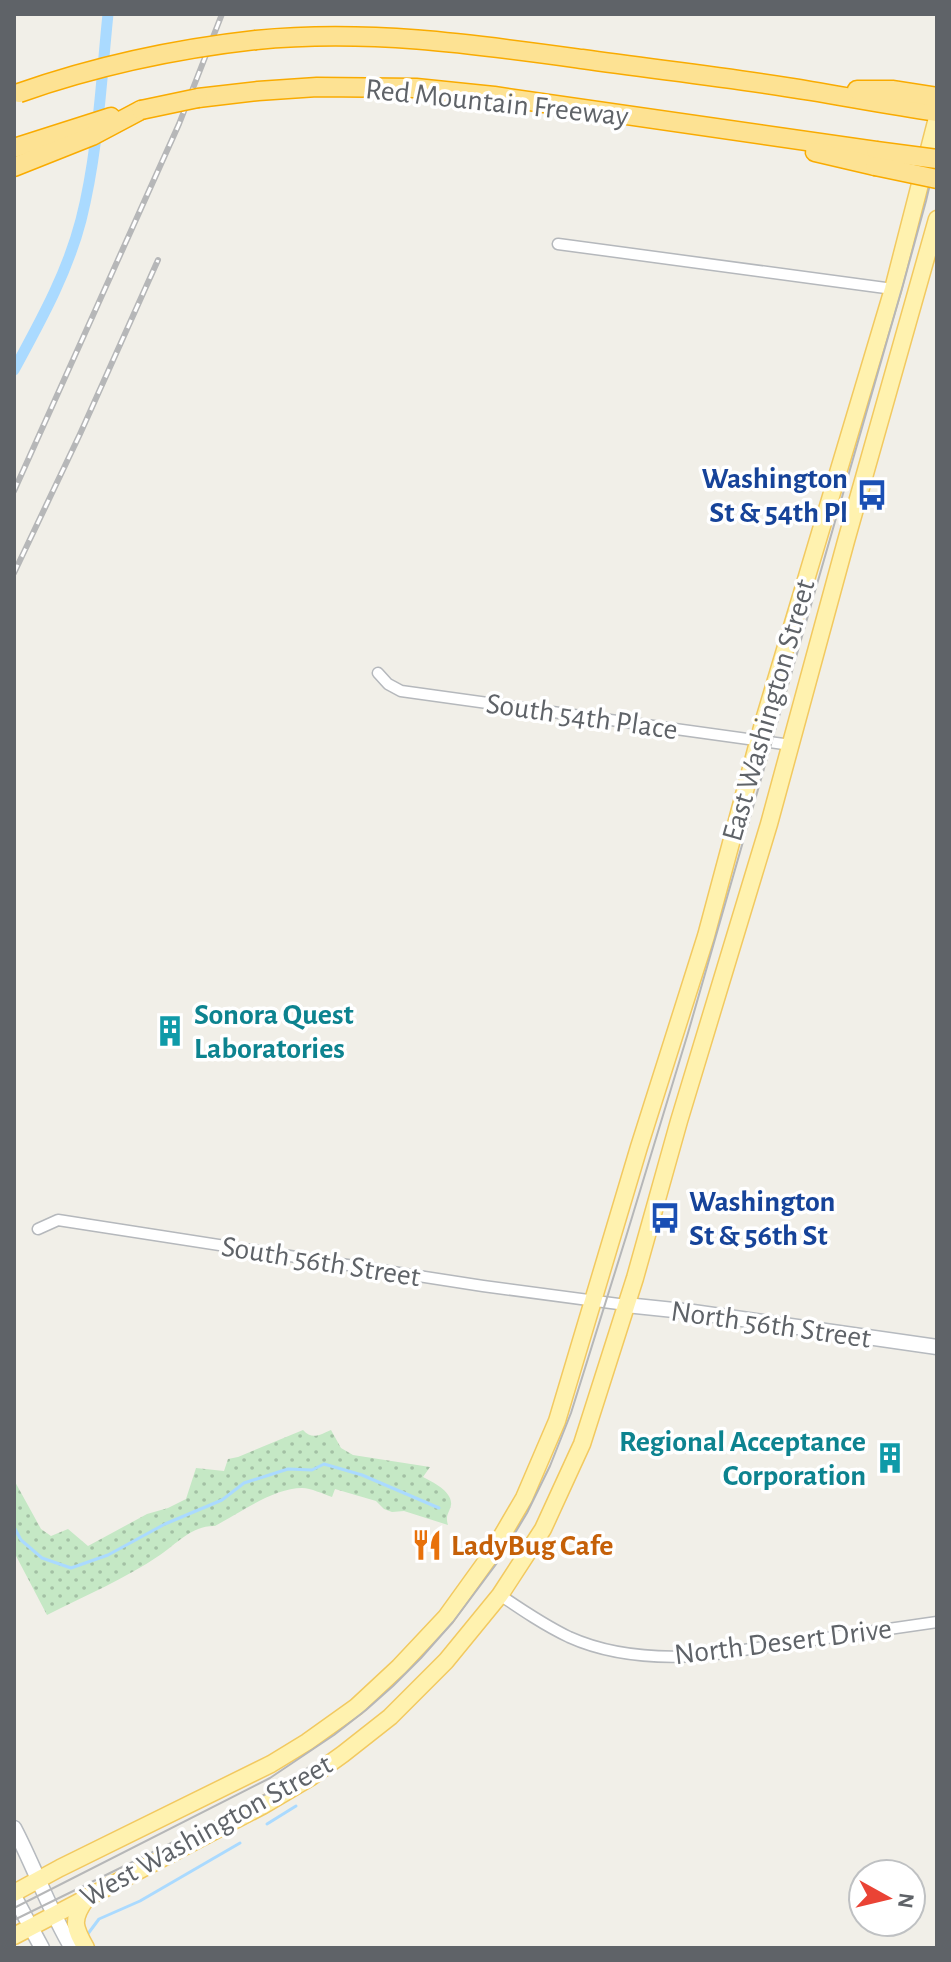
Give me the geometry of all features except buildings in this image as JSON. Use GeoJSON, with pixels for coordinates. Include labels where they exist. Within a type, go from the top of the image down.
{"type":"FeatureCollection","features":[{"type":"Feature","properties":{"kind":"highway","name":"Red Mountain Freeway"},"geometry":{"type":"LineString","coordinates":[[16,94],[87,72],[195,48],[295,37],[355,36],[435,40],[810,91],[891,98],[937,112]]}},
{"type":"Feature","properties":{"kind":"highway","name":"Red Mountain Freeway"},"geometry":{"type":"LineString","coordinates":[[14,148],[36,149],[84,124],[198,98],[356,86],[494,96],[743,132],[875,158],[937,159]]}},
{"type":"Feature","properties":{"kind":"highway"},"geometry":{"type":"LineString","coordinates":[[891,98],[937,97]]}},
{"type":"Feature","properties":{"kind":"highway"},"geometry":{"type":"LineString","coordinates":[[14,167],[36,149]]}},
{"type":"Feature","properties":{"kind":"highway"},"geometry":{"type":"LineString","coordinates":[[875,158],[937,179]]}},
{"type":"Feature","properties":{"kind":"main road","name":"East Washington Street"},"geometry":{"type":"LineString","coordinates":[[599,1301],[706,936],[801,592],[893,289],[937,118]]}},
{"type":"Feature","properties":{"kind":"main road","name":"East Washington Street"},"geometry":{"type":"LineString","coordinates":[[626,1305],[754,877],[937,219]]}},
{"type":"Feature","properties":{"kind":"main road","name":"West Washington Street"},"geometry":{"type":"LineString","coordinates":[[14,1894],[271,1764],[356,1707],[411,1655],[475,1579],[528,1490],[557,1421],[599,1301]]}},
{"type":"Feature","properties":{"kind":"main road","name":"West Washington Street"},"geometry":{"type":"LineString","coordinates":[[14,1936],[262,1806],[311,1777],[390,1717],[431,1678],[500,1595],[543,1529],[576,1460],[626,1305]]}},
{"type":"Feature","properties":{"kind":"main road"},"geometry":{"type":"LineString","coordinates":[[86,1948],[75,1922],[76,1912],[88,1896]]}},
{"type":"Feature","properties":{"kind":"street"},"geometry":{"type":"LineString","coordinates":[[558,244],[893,289]]}},
{"type":"Feature","properties":{"kind":"street","name":"South 54th Place"},"geometry":{"type":"LineString","coordinates":[[378,673],[388,684],[401,691],[791,745]]}},
{"type":"Feature","properties":{"kind":"street","name":"South 56th Street"},"geometry":{"type":"LineString","coordinates":[[38,1229],[58,1220],[599,1301]]}},
{"type":"Feature","properties":{"kind":"street","name":"North 56th Street"},"geometry":{"type":"LineString","coordinates":[[599,1301],[937,1347]]}},
{"type":"Feature","properties":{"kind":"street","name":"North Desert Drive"},"geometry":{"type":"LineString","coordinates":[[500,1595],[544,1624],[571,1637],[595,1646],[652,1656],[709,1655],[937,1622]]}},
{"type":"Feature","properties":{"kind":"street"},"geometry":{"type":"LineString","coordinates":[[14,1828],[53,1915],[72,1948]]}},
{"type":"Feature","properties":{"kind":"street"},"geometry":{"type":"LineString","coordinates":[[14,1894],[42,1948]]}},
{"type":"Feature","properties":{"kind":"green space"},"geometry":{"type":"Polygon","coordinates":[[[303,1430],[313,1436],[331,1430],[341,1448],[353,1455],[430,1467],[423,1477],[442,1488],[451,1500],[448,1525],[404,1511],[392,1512],[376,1501],[335,1489],[332,1497],[306,1488],[291,1489],[257,1502],[215,1526],[192,1532],[133,1572],[47,1615],[14,1552],[14,1480],[41,1529],[51,1536],[68,1529],[88,1546],[147,1514],[186,1499],[196,1468],[224,1471],[228,1459],[303,1430]]]}},
{"type":"Feature","properties":{"kind":"waterway"},"geometry":{"type":"LineString","coordinates":[[14,370],[61,279],[81,220],[95,143],[108,14]]}},
{"type":"Feature","properties":{"kind":"waterway"},"geometry":{"type":"LineString","coordinates":[[14,1527],[21,1540],[42,1558],[71,1568],[108,1555],[165,1524],[222,1500],[244,1483],[288,1469],[312,1470],[324,1464],[362,1475],[439,1508]]}},
{"type":"Feature","properties":{"kind":"waterway"},"geometry":{"type":"LineString","coordinates":[[267,1824],[296,1806]]}},
{"type":"Feature","properties":{"kind":"waterway"},"geometry":{"type":"LineString","coordinates":[[87,1935],[99,1919],[140,1901],[240,1843]]}},
{"type":"Feature","properties":{"kind":"tram line"},"geometry":{"type":"LineString","coordinates":[[14,1908],[270,1778],[334,1735],[393,1686],[453,1622],[497,1563],[527,1513],[571,1413],[688,1033],[903,285],[937,154]]}},
{"type":"Feature","properties":{"kind":"tram line"},"geometry":{"type":"LineString","coordinates":[[14,1920],[206,1826],[279,1787],[312,1765]]}},
{"type":"Feature","properties":{"kind":"railway"},"geometry":{"type":"LineString","coordinates":[[14,491],[179,124],[222,14]]}},
{"type":"Feature","properties":{"kind":"railway"},"geometry":{"type":"LineString","coordinates":[[14,573],[158,260]]}},
{"type":"Feature","properties":{"kind":"place","name":"Washington St & 54th Pl"},"geometry":{"type":"Point","coordinates":[872,495]}},
{"type":"Feature","properties":{"kind":"place","name":"Sonora Quest Laboratories"},"geometry":{"type":"Point","coordinates":[170,1031]}},
{"type":"Feature","properties":{"kind":"place","name":"Washington St & 56th St"},"geometry":{"type":"Point","coordinates":[665,1218]}},
{"type":"Feature","properties":{"kind":"place","name":"Regional Acceptance Corporation"},"geometry":{"type":"Point","coordinates":[890,1458]}},
{"type":"Feature","properties":{"kind":"place","name":"LadyBug Cafe"},"geometry":{"type":"Point","coordinates":[427,1545]}}]}
